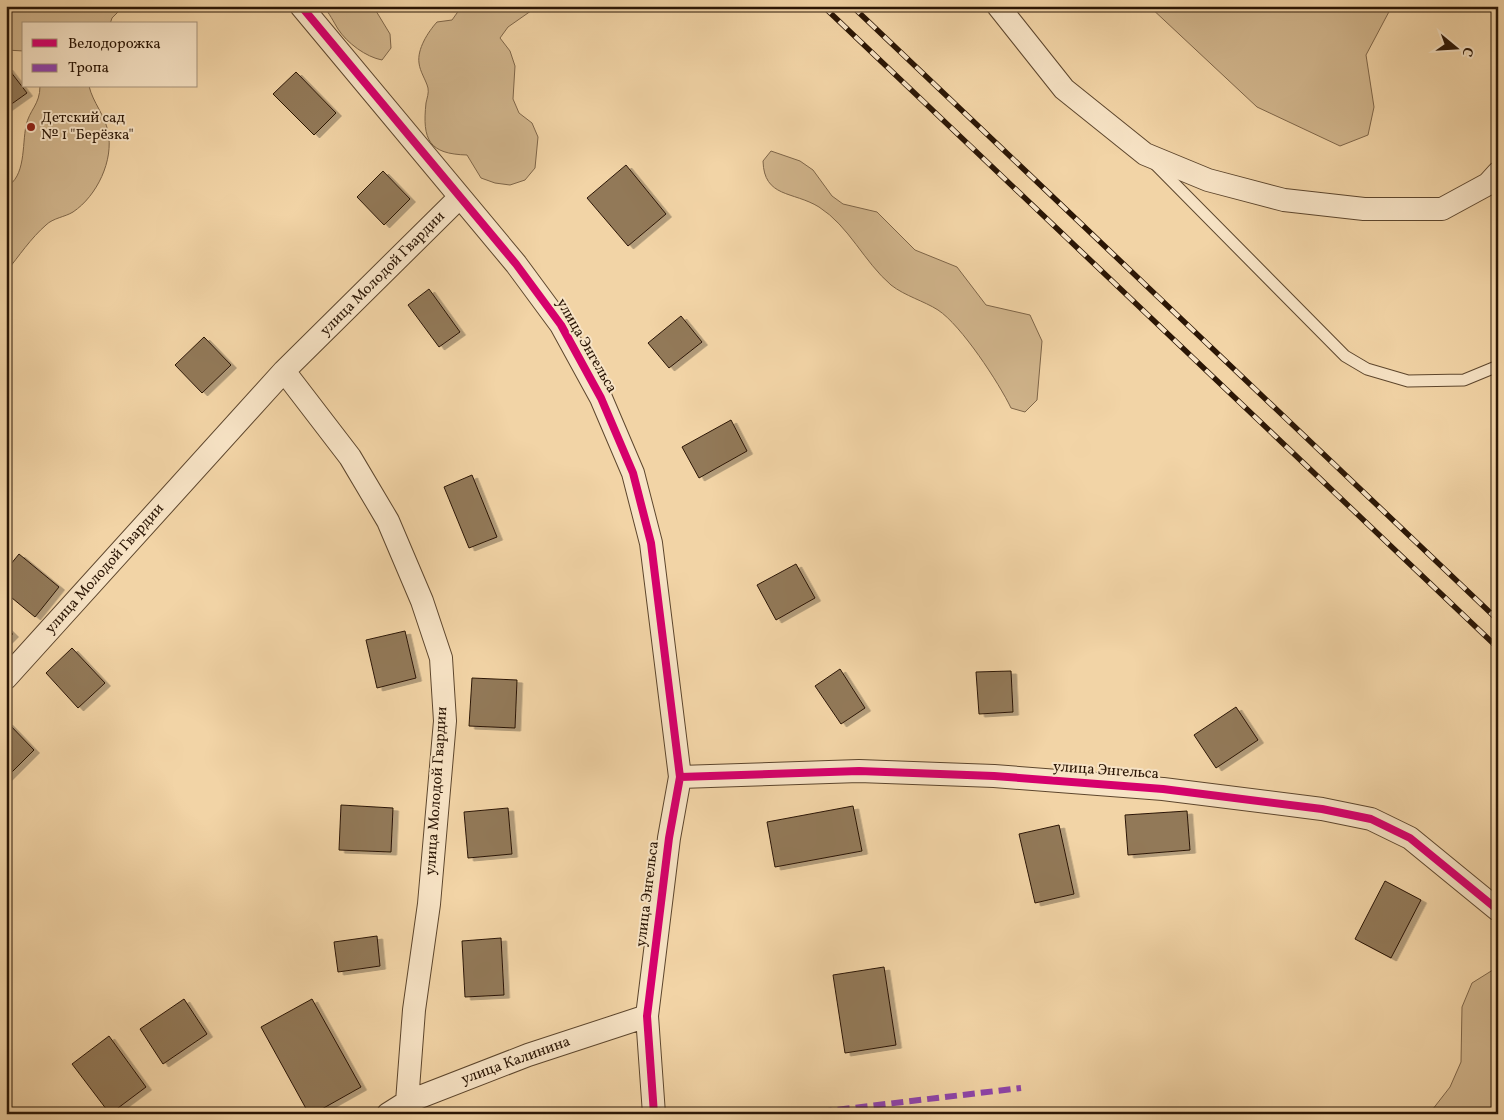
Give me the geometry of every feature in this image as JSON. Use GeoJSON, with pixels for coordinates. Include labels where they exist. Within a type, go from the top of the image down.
{"type":"FeatureCollection","features":[{"type":"Feature","properties":{"kind":"street","name":"улица Энгельса"},"geometry":{"type":"LineString","coordinates":[[300,6],[516,264],[561,325],[601,398],[633,473],[651,543],[680,777],[669,838],[647,1016],[654,1114]]}},
{"type":"Feature","properties":{"kind":"street"},"geometry":{"type":"LineString","coordinates":[[998,6],[1064,89],[1145,154],[1208,180],[1284,200],[1364,209],[1442,209],[1488,184],[1498,173]]}},
{"type":"Feature","properties":{"kind":"street","name":"улица Молодой Гвардии"},"geometry":{"type":"LineString","coordinates":[[6,678],[284,371],[460,197]]}},
{"type":"Feature","properties":{"kind":"street","name":"улица Молодой Гвардии"},"geometry":{"type":"LineString","coordinates":[[284,371],[350,457],[388,521],[422,601],[441,658],[445,721],[429,904],[414,1010],[407,1102]]}},
{"type":"Feature","properties":{"kind":"street","name":"улица Энгельса"},"geometry":{"type":"LineString","coordinates":[[680,777],[860,771],[994,776],[1163,789],[1322,809],[1371,819],[1410,838],[1498,910]]}},
{"type":"Feature","properties":{"kind":"street","name":"улица Калинина"},"geometry":{"type":"LineString","coordinates":[[388,1114],[407,1102],[528,1055],[647,1016]]}},
{"type":"Feature","properties":{"kind":"lane"},"geometry":{"type":"LineString","coordinates":[[1145,154],[1345,356],[1368,369],[1408,381],[1464,380],[1498,366]]}},
{"type":"Feature","properties":{"kind":"shaded area"},"geometry":{"type":"Polygon","coordinates":[[[6,6],[124,6],[112,18],[111,22],[22,22],[22,51],[6,50],[6,6]]]}},
{"type":"Feature","properties":{"kind":"shaded area"},"geometry":{"type":"Polygon","coordinates":[[[323,6],[373,6],[390,34],[391,48],[382,60],[363,53],[352,44],[338,29],[323,6]]]}},
{"type":"Feature","properties":{"kind":"shaded area"},"geometry":{"type":"Polygon","coordinates":[[[462,6],[538,6],[508,27],[500,38],[510,51],[515,66],[513,99],[519,113],[532,123],[538,137],[535,168],[525,180],[510,185],[495,183],[481,178],[467,155],[444,152],[436,148],[427,135],[425,116],[428,90],[420,66],[421,47],[437,22],[452,20],[462,6]]]}},
{"type":"Feature","properties":{"kind":"shaded area"},"geometry":{"type":"Polygon","coordinates":[[[1149,6],[1392,6],[1366,55],[1374,107],[1368,135],[1340,146],[1257,107],[1149,6]]]}},
{"type":"Feature","properties":{"kind":"shaded area"},"geometry":{"type":"Polygon","coordinates":[[[40,88],[90,88],[108,132],[109,143],[106,165],[96,187],[82,205],[73,212],[46,225],[30,241],[6,272],[6,187],[17,176],[20,168],[26,126],[40,93],[40,88]]]}},
{"type":"Feature","properties":{"kind":"shaded area"},"geometry":{"type":"Polygon","coordinates":[[[771,151],[800,161],[813,170],[832,196],[843,204],[877,212],[915,250],[957,267],[986,305],[1030,315],[1042,341],[1037,400],[1025,412],[1011,408],[979,355],[947,317],[933,307],[891,285],[881,276],[848,234],[830,215],[809,202],[774,188],[765,173],[763,161],[771,151]]]}},
{"type":"Feature","properties":{"kind":"shaded area"},"geometry":{"type":"Polygon","coordinates":[[[1496,968],[1498,1100],[1489,1114],[1429,1114],[1450,1087],[1461,1062],[1462,1007],[1472,983],[1496,968]]]}},
{"type":"Feature","properties":{"kind":"building"},"geometry":{"type":"Polygon","coordinates":[[[6,68],[27,93],[6,108],[6,68]]]}},
{"type":"Feature","properties":{"kind":"building"},"geometry":{"type":"Polygon","coordinates":[[[296,72],[336,113],[314,135],[273,94],[296,72]]]}},
{"type":"Feature","properties":{"kind":"building"},"geometry":{"type":"Polygon","coordinates":[[[626,165],[666,214],[628,246],[587,198],[626,165]]]}},
{"type":"Feature","properties":{"kind":"building"},"geometry":{"type":"Polygon","coordinates":[[[383,171],[410,199],[384,225],[357,197],[383,171]]]}},
{"type":"Feature","properties":{"kind":"building"},"geometry":{"type":"Polygon","coordinates":[[[429,289],[460,332],[439,347],[408,305],[429,289]]]}},
{"type":"Feature","properties":{"kind":"building"},"geometry":{"type":"Polygon","coordinates":[[[681,316],[702,342],[669,368],[648,343],[681,316]]]}},
{"type":"Feature","properties":{"kind":"building"},"geometry":{"type":"Polygon","coordinates":[[[204,337],[231,365],[202,393],[175,365],[204,337]]]}},
{"type":"Feature","properties":{"kind":"building"},"geometry":{"type":"Polygon","coordinates":[[[731,420],[747,451],[699,478],[682,447],[731,420]]]}},
{"type":"Feature","properties":{"kind":"building"},"geometry":{"type":"Polygon","coordinates":[[[472,475],[497,537],[469,548],[444,487],[472,475]]]}},
{"type":"Feature","properties":{"kind":"building"},"geometry":{"type":"Polygon","coordinates":[[[19,554],[59,587],[35,617],[6,593],[6,570],[19,554]]]}},
{"type":"Feature","properties":{"kind":"building"},"geometry":{"type":"Polygon","coordinates":[[[796,564],[815,598],[776,620],[757,585],[796,564]]]}},
{"type":"Feature","properties":{"kind":"building"},"geometry":{"type":"Polygon","coordinates":[[[6,627],[13,634],[6,641],[6,627]]]}},
{"type":"Feature","properties":{"kind":"building"},"geometry":{"type":"Polygon","coordinates":[[[405,631],[416,678],[377,688],[366,640],[405,631]]]}},
{"type":"Feature","properties":{"kind":"building"},"geometry":{"type":"Polygon","coordinates":[[[72,648],[105,683],[78,708],[46,673],[72,648]]]}},
{"type":"Feature","properties":{"kind":"building"},"geometry":{"type":"Polygon","coordinates":[[[840,669],[865,708],[841,724],[815,686],[840,669]]]}},
{"type":"Feature","properties":{"kind":"building"},"geometry":{"type":"Polygon","coordinates":[[[1011,671],[1013,712],[979,714],[976,672],[1011,671]]]}},
{"type":"Feature","properties":{"kind":"building"},"geometry":{"type":"Polygon","coordinates":[[[472,678],[517,680],[515,728],[469,726],[472,678]]]}},
{"type":"Feature","properties":{"kind":"building"},"geometry":{"type":"Polygon","coordinates":[[[1236,707],[1258,740],[1216,768],[1194,735],[1236,707]]]}},
{"type":"Feature","properties":{"kind":"building"},"geometry":{"type":"Polygon","coordinates":[[[6,723],[34,750],[6,778],[6,723]]]}},
{"type":"Feature","properties":{"kind":"building"},"geometry":{"type":"Polygon","coordinates":[[[341,805],[393,808],[391,852],[339,850],[341,805]]]}},
{"type":"Feature","properties":{"kind":"building"},"geometry":{"type":"Polygon","coordinates":[[[853,806],[862,851],[775,867],[767,822],[853,806]]]}},
{"type":"Feature","properties":{"kind":"building"},"geometry":{"type":"Polygon","coordinates":[[[508,808],[512,854],[468,858],[464,812],[508,808]]]}},
{"type":"Feature","properties":{"kind":"building"},"geometry":{"type":"Polygon","coordinates":[[[1187,811],[1190,850],[1128,855],[1125,815],[1187,811]]]}},
{"type":"Feature","properties":{"kind":"building"},"geometry":{"type":"Polygon","coordinates":[[[1059,825],[1074,894],[1035,903],[1019,834],[1059,825]]]}},
{"type":"Feature","properties":{"kind":"building"},"geometry":{"type":"Polygon","coordinates":[[[1385,881],[1421,900],[1391,958],[1355,939],[1385,881]]]}},
{"type":"Feature","properties":{"kind":"building"},"geometry":{"type":"Polygon","coordinates":[[[377,936],[380,966],[338,972],[334,942],[377,936]]]}},
{"type":"Feature","properties":{"kind":"building"},"geometry":{"type":"Polygon","coordinates":[[[501,938],[504,995],[465,997],[462,941],[501,938]]]}},
{"type":"Feature","properties":{"kind":"building"},"geometry":{"type":"Polygon","coordinates":[[[884,967],[896,1045],[845,1053],[833,975],[884,967]]]}},
{"type":"Feature","properties":{"kind":"building"},"geometry":{"type":"Polygon","coordinates":[[[184,999],[207,1034],[163,1064],[140,1029],[184,999]]]}},
{"type":"Feature","properties":{"kind":"building"},"geometry":{"type":"Polygon","coordinates":[[[312,999],[361,1087],[313,1114],[309,1114],[261,1027],[312,999]]]}},
{"type":"Feature","properties":{"kind":"building"},"geometry":{"type":"Polygon","coordinates":[[[109,1036],[146,1087],[110,1114],[72,1064],[109,1036]]]}},
{"type":"Feature","properties":{"kind":"railway"},"geometry":{"type":"LineString","coordinates":[[823,6],[1498,648]]}},
{"type":"Feature","properties":{"kind":"railway"},"geometry":{"type":"LineString","coordinates":[[852,6],[1498,620]]}},
{"type":"Feature","properties":{"kind":"marked path"},"geometry":{"type":"LineString","coordinates":[[802,1114],[1021,1088]]}},
{"type":"Feature","properties":{"kind":"marked path"},"geometry":{"type":"LineString","coordinates":[[654,1110],[682,1114]]}},
{"type":"Feature","properties":{"kind":"cycle path"},"geometry":{"type":"LineString","coordinates":[[301,6],[516,264],[561,325],[601,398],[633,473],[651,543],[680,777],[669,838],[647,1016],[654,1114]]}},
{"type":"Feature","properties":{"kind":"cycle path"},"geometry":{"type":"LineString","coordinates":[[680,777],[859,771],[994,776],[1163,789],[1322,809],[1371,819],[1410,838],[1498,910]]}},
{"type":"Feature","properties":{"kind":"place","name":"Детский сад № 1 \"Берёзка\""},"geometry":{"type":"Point","coordinates":[31,127]}}]}
